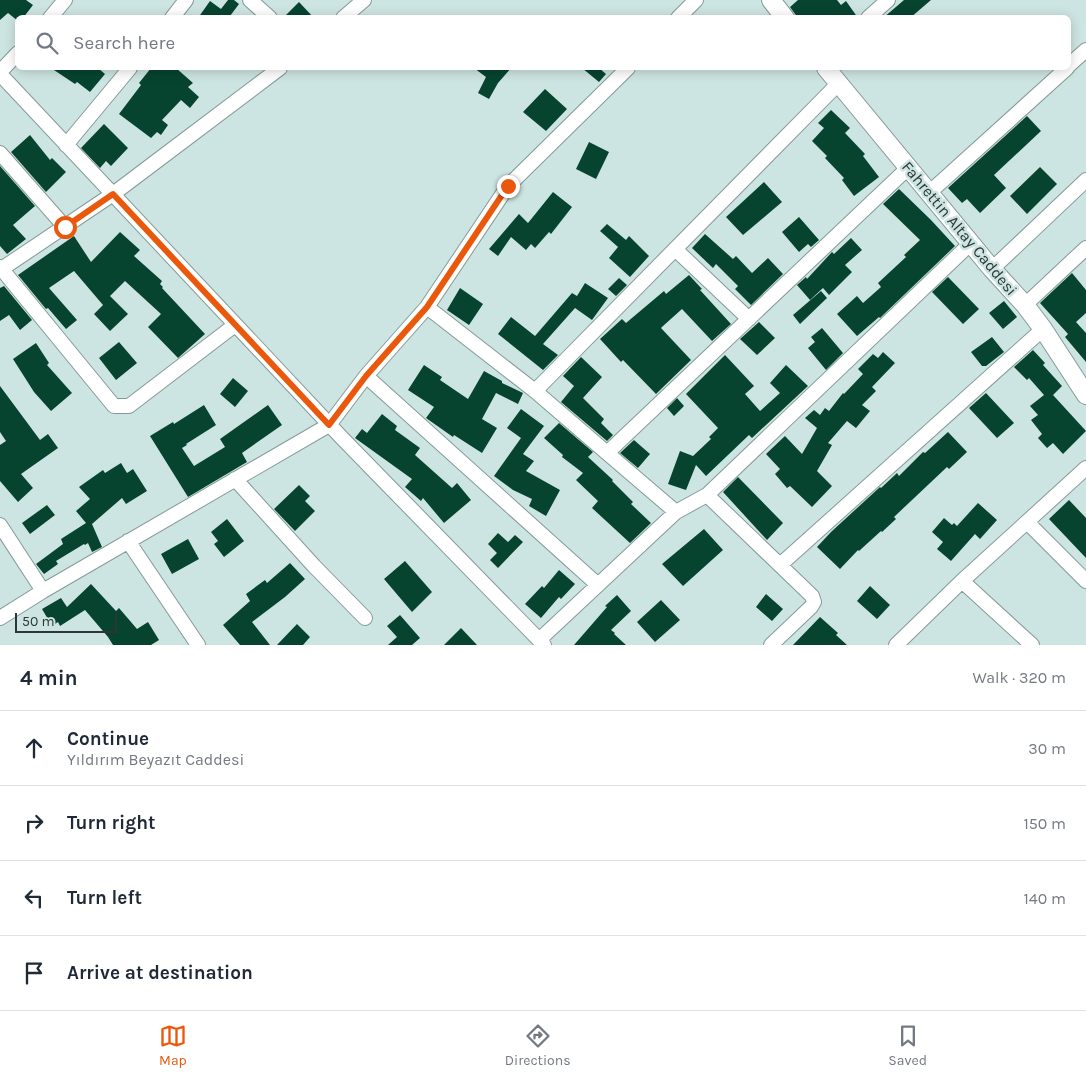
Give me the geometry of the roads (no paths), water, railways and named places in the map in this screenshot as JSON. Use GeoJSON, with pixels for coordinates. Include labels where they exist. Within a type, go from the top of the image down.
{"type":"FeatureCollection","features":[{"type":"Feature","properties":{"kind":"street"},"geometry":{"type":"LineString","coordinates":[[53,15],[66,0]]}},
{"type":"Feature","properties":{"kind":"street"},"geometry":{"type":"LineString","coordinates":[[174,15],[186,0]]}},
{"type":"Feature","properties":{"kind":"street"},"geometry":{"type":"LineString","coordinates":[[250,0],[267,15]]}},
{"type":"Feature","properties":{"kind":"street"},"geometry":{"type":"LineString","coordinates":[[346,15],[364,0]]}},
{"type":"Feature","properties":{"kind":"street"},"geometry":{"type":"LineString","coordinates":[[681,15],[696,0]]}},
{"type":"Feature","properties":{"kind":"street"},"geometry":{"type":"LineString","coordinates":[[771,0],[783,15]]}},
{"type":"Feature","properties":{"kind":"street"},"geometry":{"type":"LineString","coordinates":[[871,15],[888,0]]}},
{"type":"Feature","properties":{"kind":"street"},"geometry":{"type":"LineString","coordinates":[[1071,64],[1086,50]]}},
{"type":"Feature","properties":{"kind":"street"},"geometry":{"type":"LineString","coordinates":[[15,56],[0,73],[329,425],[542,643],[598,585],[676,512],[707,496],[971,243]]}},
{"type":"Feature","properties":{"kind":"street"},"geometry":{"type":"LineString","coordinates":[[66,145],[128,70]]}},
{"type":"Feature","properties":{"kind":"street"},"geometry":{"type":"LineString","coordinates":[[235,325],[129,406],[114,406],[1,269],[113,194],[277,70]]}},
{"type":"Feature","properties":{"kind":"street"},"geometry":{"type":"LineString","coordinates":[[0,618],[329,425],[366,376],[427,307],[508,186],[626,70]]}},
{"type":"Feature","properties":{"kind":"street","name":"Fahrettin Altay Caddesi"},"geometry":{"type":"LineString","coordinates":[[828,70],[1025,305],[1043,329],[1086,396]]}},
{"type":"Feature","properties":{"kind":"street"},"geometry":{"type":"LineString","coordinates":[[930,192],[1065,70]]}},
{"type":"Feature","properties":{"kind":"street"},"geometry":{"type":"LineString","coordinates":[[535,390],[839,83]]}},
{"type":"Feature","properties":{"kind":"street"},"geometry":{"type":"LineString","coordinates":[[0,153],[65,227]]}},
{"type":"Feature","properties":{"kind":"street"},"geometry":{"type":"LineString","coordinates":[[607,453],[909,167]]}},
{"type":"Feature","properties":{"kind":"street"},"geometry":{"type":"LineString","coordinates":[[992,268],[1086,180]]}},
{"type":"Feature","properties":{"kind":"street"},"geometry":{"type":"LineString","coordinates":[[1025,305],[1086,248]]}},
{"type":"Feature","properties":{"kind":"street"},"geometry":{"type":"LineString","coordinates":[[675,249],[749,319]]}},
{"type":"Feature","properties":{"kind":"street"},"geometry":{"type":"LineString","coordinates":[[427,307],[535,390],[676,512]]}},
{"type":"Feature","properties":{"kind":"street"},"geometry":{"type":"LineString","coordinates":[[780,565],[1043,329]]}},
{"type":"Feature","properties":{"kind":"street"},"geometry":{"type":"LineString","coordinates":[[366,376],[598,585]]}},
{"type":"Feature","properties":{"kind":"street"},"geometry":{"type":"LineString","coordinates":[[896,645],[962,581],[1086,468]]}},
{"type":"Feature","properties":{"kind":"street"},"geometry":{"type":"LineString","coordinates":[[235,479],[314,566],[365,618]]}},
{"type":"Feature","properties":{"kind":"street"},"geometry":{"type":"LineString","coordinates":[[707,496],[812,596],[814,602],[812,608],[770,645]]}},
{"type":"Feature","properties":{"kind":"street"},"geometry":{"type":"LineString","coordinates":[[1026,522],[1086,581]]}},
{"type":"Feature","properties":{"kind":"street"},"geometry":{"type":"LineString","coordinates":[[0,524],[44,591]]}},
{"type":"Feature","properties":{"kind":"street"},"geometry":{"type":"LineString","coordinates":[[128,542],[198,645]]}},
{"type":"Feature","properties":{"kind":"street"},"geometry":{"type":"LineString","coordinates":[[962,581],[1032,645]]}}]}
